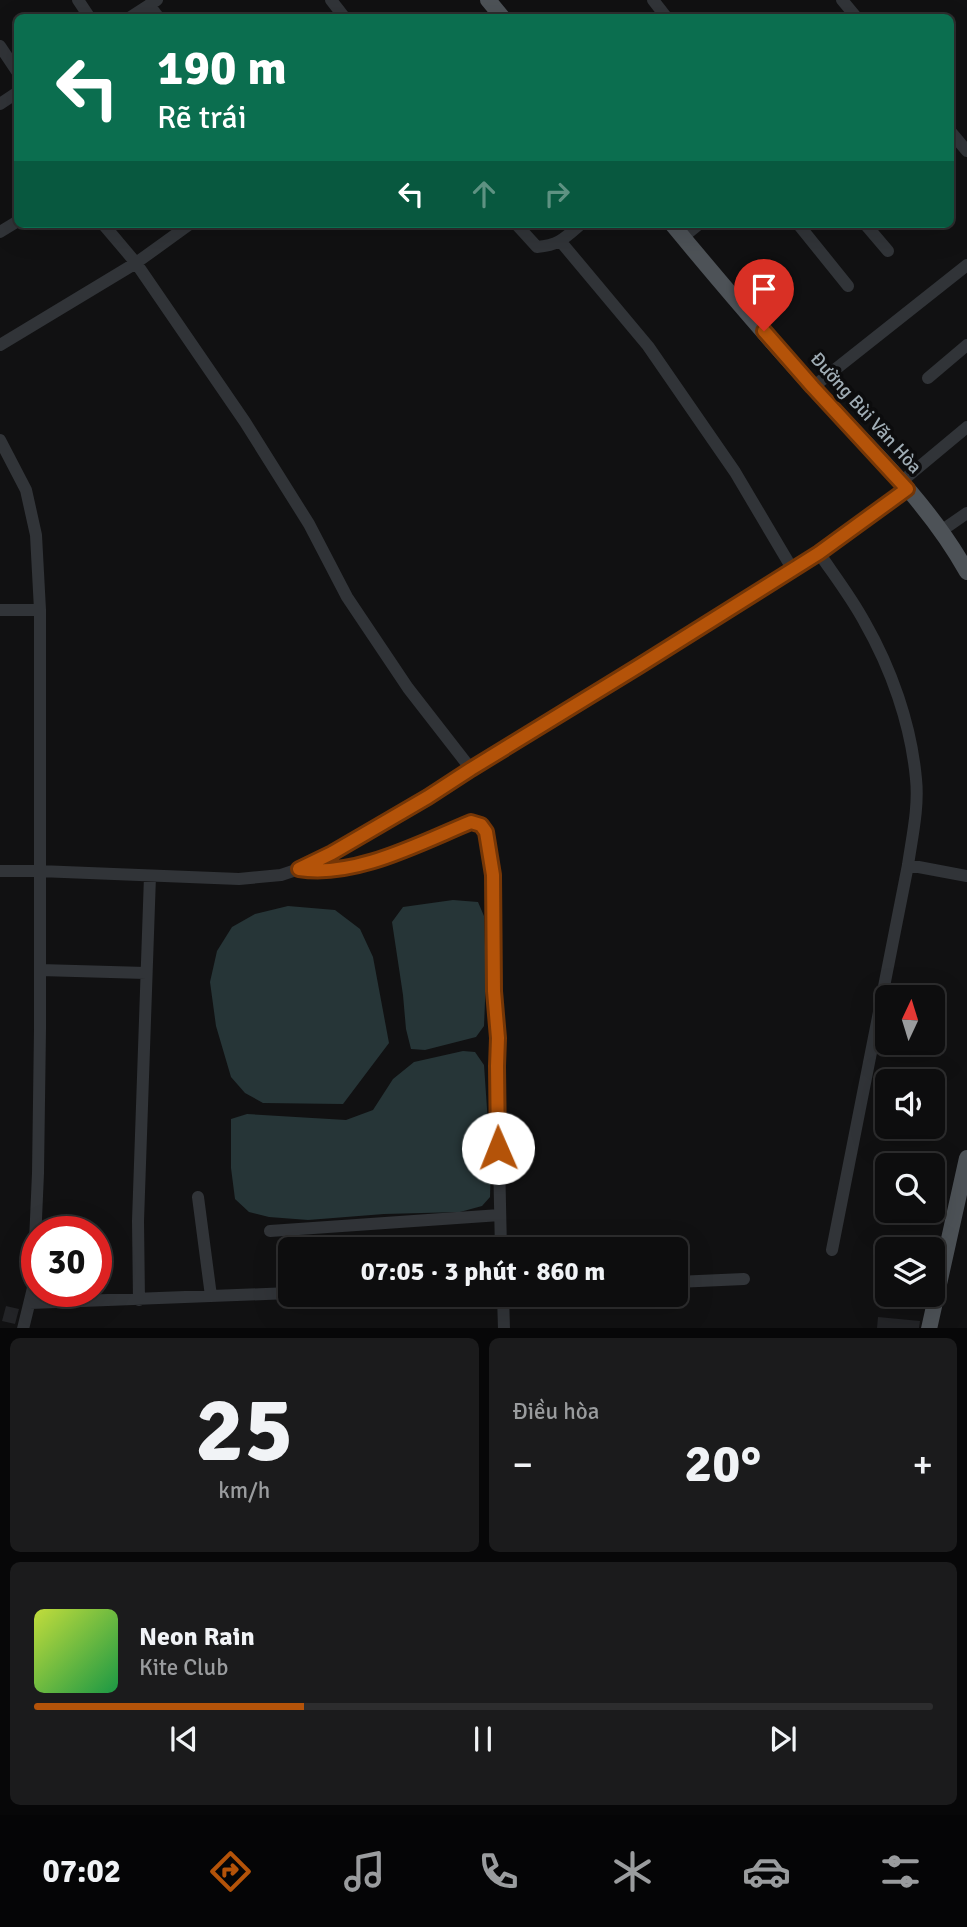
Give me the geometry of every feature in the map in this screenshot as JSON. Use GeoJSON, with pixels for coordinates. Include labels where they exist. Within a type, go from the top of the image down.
{"type":"FeatureCollection","features":[{"type":"Feature","properties":{"kind":"main road"},"geometry":{"type":"LineString","coordinates":[[488,0],[500,14]]}},
{"type":"Feature","properties":{"kind":"main road","name":"Đường Bùi Văn Hòa"},"geometry":{"type":"LineString","coordinates":[[678,230],[813,387],[904,485],[941,531],[967,572]]}},
{"type":"Feature","properties":{"kind":"main road"},"geometry":{"type":"LineString","coordinates":[[929,1328],[967,1158]]}},
{"type":"Feature","properties":{"kind":"street"},"geometry":{"type":"LineString","coordinates":[[331,0],[342,14]]}},
{"type":"Feature","properties":{"kind":"street"},"geometry":{"type":"LineString","coordinates":[[653,0],[664,14]]}},
{"type":"Feature","properties":{"kind":"street"},"geometry":{"type":"LineString","coordinates":[[842,0],[854,14]]}},
{"type":"Feature","properties":{"kind":"street"},"geometry":{"type":"LineString","coordinates":[[135,14],[153,2]]}},
{"type":"Feature","properties":{"kind":"street"},"geometry":{"type":"LineString","coordinates":[[0,46],[14,68]]}},
{"type":"Feature","properties":{"kind":"street"},"geometry":{"type":"LineString","coordinates":[[954,136],[967,151]]}},
{"type":"Feature","properties":{"kind":"street"},"geometry":{"type":"LineString","coordinates":[[106,228],[135,263],[245,422],[309,524],[347,597],[408,688],[471,769]]}},
{"type":"Feature","properties":{"kind":"street"},"geometry":{"type":"LineString","coordinates":[[0,345],[135,263],[184,228]]}},
{"type":"Feature","properties":{"kind":"street"},"geometry":{"type":"LineString","coordinates":[[520,228],[537,247],[561,242],[577,228]]}},
{"type":"Feature","properties":{"kind":"street"},"geometry":{"type":"LineString","coordinates":[[801,228],[848,286]]}},
{"type":"Feature","properties":{"kind":"street"},"geometry":{"type":"LineString","coordinates":[[868,228],[888,251]]}},
{"type":"Feature","properties":{"kind":"street"},"geometry":{"type":"LineString","coordinates":[[561,242],[648,346],[734,472],[793,570]]}},
{"type":"Feature","properties":{"kind":"street"},"geometry":{"type":"LineString","coordinates":[[813,387],[967,265]]}},
{"type":"Feature","properties":{"kind":"street"},"geometry":{"type":"LineString","coordinates":[[928,378],[967,345]]}},
{"type":"Feature","properties":{"kind":"street"},"geometry":{"type":"LineString","coordinates":[[0,871],[239,879],[281,875],[299,869],[332,853],[428,797],[819,553],[904,485],[967,427]]}},
{"type":"Feature","properties":{"kind":"street"},"geometry":{"type":"LineString","coordinates":[[0,440],[26,490],[36,535],[40,610],[40,970],[36,1216]]}},
{"type":"Feature","properties":{"kind":"street"},"geometry":{"type":"LineString","coordinates":[[941,531],[967,513]]}},
{"type":"Feature","properties":{"kind":"street"},"geometry":{"type":"LineString","coordinates":[[819,553],[863,618],[882,653],[897,694],[917,780],[915,820],[908,865],[832,1250]]}},
{"type":"Feature","properties":{"kind":"street"},"geometry":{"type":"LineString","coordinates":[[0,610],[40,610]]}},
{"type":"Feature","properties":{"kind":"street"},"geometry":{"type":"LineString","coordinates":[[299,869],[317,872],[370,862],[471,822],[481,825],[486,832],[493,875],[501,1237]]}},
{"type":"Feature","properties":{"kind":"street"},"geometry":{"type":"LineString","coordinates":[[908,865],[967,876]]}},
{"type":"Feature","properties":{"kind":"street"},"geometry":{"type":"LineString","coordinates":[[139,1300],[138,1221],[150,876]]}},
{"type":"Feature","properties":{"kind":"street"},"geometry":{"type":"LineString","coordinates":[[40,970],[146,973]]}},
{"type":"Feature","properties":{"kind":"street"},"geometry":{"type":"LineString","coordinates":[[198,1197],[211,1296]]}},
{"type":"Feature","properties":{"kind":"street"},"geometry":{"type":"LineString","coordinates":[[270,1231],[500,1215]]}},
{"type":"Feature","properties":{"kind":"street"},"geometry":{"type":"LineString","coordinates":[[688,1281],[744,1279]]}},
{"type":"Feature","properties":{"kind":"street"},"geometry":{"type":"LineString","coordinates":[[112,1301],[278,1293]]}},
{"type":"Feature","properties":{"kind":"street"},"geometry":{"type":"LineString","coordinates":[[23,1328],[29,1307]]}},
{"type":"Feature","properties":{"kind":"street"},"geometry":{"type":"LineString","coordinates":[[503,1307],[504,1328]]}},
{"type":"Feature","properties":{"kind":"shaded area"},"geometry":{"type":"Polygon","coordinates":[[[453,900],[478,902],[484,916],[484,1026],[476,1037],[425,1050],[411,1049],[392,922],[403,907],[453,900]]]}},
{"type":"Feature","properties":{"kind":"shaded area"},"geometry":{"type":"Polygon","coordinates":[[[288,906],[335,910],[360,929],[373,957],[389,1043],[343,1104],[263,1103],[245,1093],[231,1077],[216,1026],[210,982],[217,951],[232,927],[255,914],[288,906]]]}},
{"type":"Feature","properties":{"kind":"shaded area"},"geometry":{"type":"Polygon","coordinates":[[[463,1051],[475,1052],[484,1065],[491,1167],[490,1197],[482,1206],[460,1212],[308,1220],[269,1217],[249,1212],[235,1199],[231,1168],[231,1119],[247,1114],[346,1120],[373,1110],[393,1079],[414,1062],[463,1051]]]}},
{"type":"Feature","properties":{"kind":"building"},"geometry":{"type":"Polygon","coordinates":[[[6,1306],[19,1309],[15,1324],[2,1321],[6,1306]]]}},
{"type":"Feature","properties":{"kind":"building"},"geometry":{"type":"Polygon","coordinates":[[[878,1317],[920,1321],[919,1328],[877,1328],[878,1317]]]}},
{"type":"Feature","properties":{"kind":"route"},"geometry":{"type":"LineString","coordinates":[[498,1148],[493,875],[486,832],[481,825],[471,822],[370,862],[317,872],[299,869],[332,853],[428,797],[639,666],[819,553],[907,489],[764,331]]}}]}
